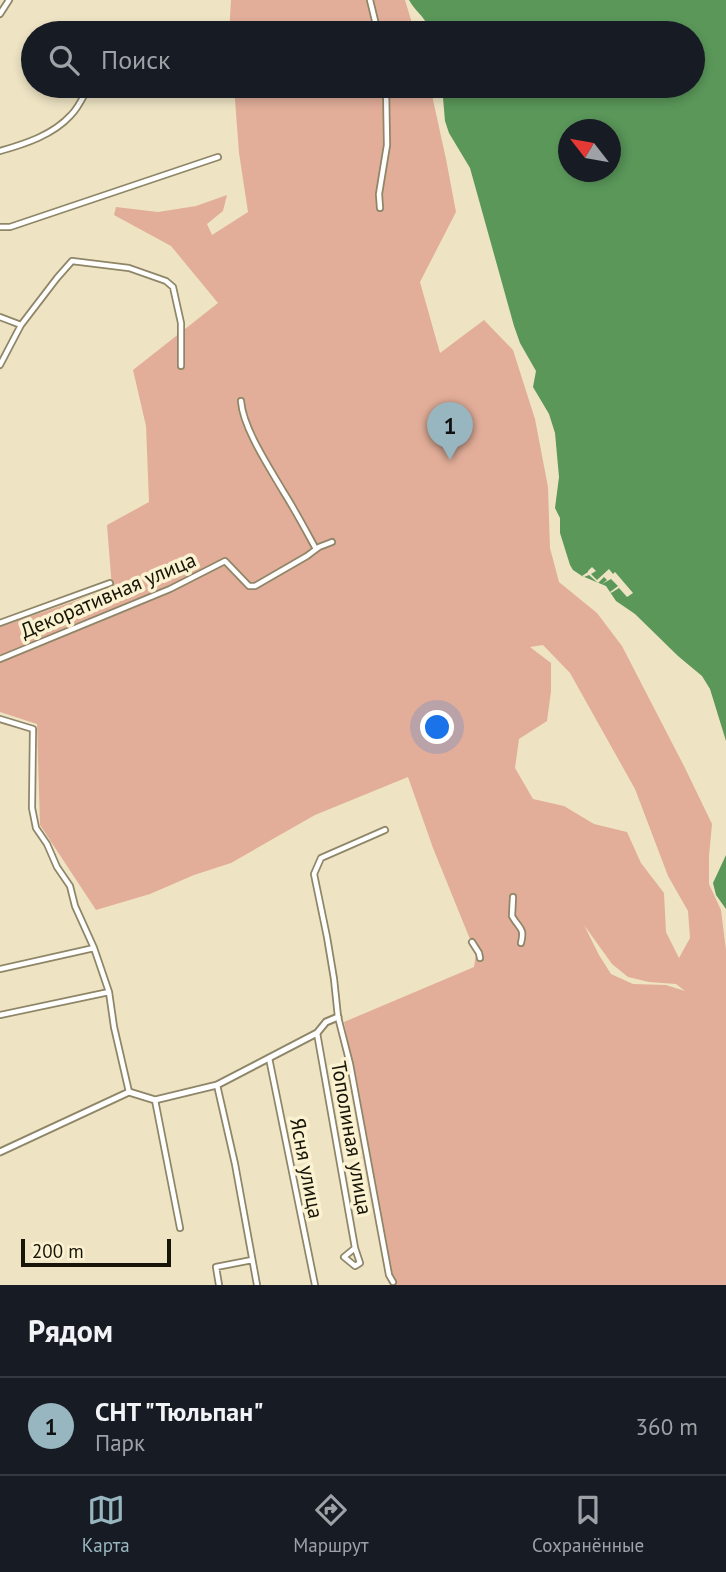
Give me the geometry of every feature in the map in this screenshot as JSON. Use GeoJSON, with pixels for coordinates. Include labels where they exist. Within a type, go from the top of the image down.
{"type":"FeatureCollection","features":[{"type":"Feature","properties":{"kind":"street"},"geometry":{"type":"LineString","coordinates":[[0,14],[9,0]]}},
{"type":"Feature","properties":{"kind":"street"},"geometry":{"type":"LineString","coordinates":[[370,0],[375,21]]}},
{"type":"Feature","properties":{"kind":"street"},"geometry":{"type":"LineString","coordinates":[[0,150],[22,145],[53,130],[72,115],[82,98]]}},
{"type":"Feature","properties":{"kind":"street"},"geometry":{"type":"LineString","coordinates":[[380,208],[379,194],[387,145],[386,98]]}},
{"type":"Feature","properties":{"kind":"street"},"geometry":{"type":"LineString","coordinates":[[0,227],[10,227],[218,157]]}},
{"type":"Feature","properties":{"kind":"street"},"geometry":{"type":"LineString","coordinates":[[0,365],[21,325],[72,261],[129,268],[166,281],[173,287],[181,323],[181,366]]}},
{"type":"Feature","properties":{"kind":"street"},"geometry":{"type":"LineString","coordinates":[[0,317],[21,325]]}},
{"type":"Feature","properties":{"kind":"street"},"geometry":{"type":"LineString","coordinates":[[241,401],[256,443],[316,549]]}},
{"type":"Feature","properties":{"kind":"street","name":"Декоративная улица"},"geometry":{"type":"LineString","coordinates":[[0,659],[170,589],[225,561],[249,586],[255,586],[332,542]]}},
{"type":"Feature","properties":{"kind":"street"},"geometry":{"type":"LineString","coordinates":[[0,616],[1,623],[110,583]]}},
{"type":"Feature","properties":{"kind":"street"},"geometry":{"type":"LineString","coordinates":[[0,719],[33,729],[32,808],[36,828],[70,886],[75,906],[94,947],[108,992],[129,1092]]}},
{"type":"Feature","properties":{"kind":"street"},"geometry":{"type":"LineString","coordinates":[[385,830],[321,858],[314,874],[327,937],[338,1017],[350,1064],[389,1275],[393,1282]]}},
{"type":"Feature","properties":{"kind":"street"},"geometry":{"type":"LineString","coordinates":[[513,897],[512,916],[524,934],[521,943]]}},
{"type":"Feature","properties":{"kind":"street"},"geometry":{"type":"LineString","coordinates":[[472,942],[480,958]]}},
{"type":"Feature","properties":{"kind":"street"},"geometry":{"type":"LineString","coordinates":[[0,969],[94,947]]}},
{"type":"Feature","properties":{"kind":"street"},"geometry":{"type":"LineString","coordinates":[[0,1015],[108,992]]}},
{"type":"Feature","properties":{"kind":"street"},"geometry":{"type":"LineString","coordinates":[[0,1152],[129,1092],[155,1100],[216,1085],[317,1033],[326,1022],[338,1017]]}},
{"type":"Feature","properties":{"kind":"street","name":"Тополиная улица"},"geometry":{"type":"LineString","coordinates":[[317,1033],[355,1248]]}},
{"type":"Feature","properties":{"kind":"street","name":"Ясня улица"},"geometry":{"type":"LineString","coordinates":[[269,1057],[314,1285]]}},
{"type":"Feature","properties":{"kind":"street"},"geometry":{"type":"LineString","coordinates":[[216,1085],[235,1164],[257,1285]]}},
{"type":"Feature","properties":{"kind":"street"},"geometry":{"type":"LineString","coordinates":[[155,1100],[180,1228]]}},
{"type":"Feature","properties":{"kind":"street"},"geometry":{"type":"LineString","coordinates":[[219,1285],[216,1267],[252,1260]]}},
{"type":"Feature","properties":{"kind":"shaded area"},"geometry":{"type":"Polygon","coordinates":[[[231,0],[405,0],[411,21],[230,21],[231,0]]]}},
{"type":"Feature","properties":{"kind":"shaded area"},"geometry":{"type":"Polygon","coordinates":[[[409,0],[726,0],[726,741],[710,689],[702,676],[635,614],[616,601],[606,586],[582,576],[570,565],[560,533],[560,518],[555,508],[559,477],[555,433],[549,414],[533,387],[536,371],[514,326],[470,168],[449,133],[445,121],[443,98],[705,98],[705,21],[425,21],[409,0]]]}},
{"type":"Feature","properties":{"kind":"shaded area"},"geometry":{"type":"Polygon","coordinates":[[[235,98],[433,98],[456,212],[420,282],[440,353],[484,320],[513,350],[535,419],[548,487],[550,548],[559,582],[597,613],[622,646],[712,824],[709,884],[721,910],[726,950],[726,1285],[394,1285],[344,1022],[474,967],[476,954],[433,848],[408,777],[315,815],[231,863],[150,894],[96,910],[40,825],[37,724],[0,712],[0,627],[112,588],[107,525],[149,502],[146,426],[133,370],[218,303],[171,246],[114,215],[116,207],[158,212],[196,206],[227,195],[223,211],[207,224],[212,235],[248,212],[239,153],[235,98]],[[543,645],[530,647],[551,663],[551,691],[547,721],[519,739],[515,768],[533,799],[564,806],[594,824],[627,832],[641,863],[664,893],[666,932],[679,958],[690,938],[688,911],[668,876],[635,789],[570,673],[543,645]],[[584,925],[611,974],[633,984],[666,985],[685,991],[676,984],[628,977],[612,964],[584,925]]]}},
{"type":"Feature","properties":{"kind":"shaded area"},"geometry":{"type":"Polygon","coordinates":[[[726,855],[726,909],[716,895],[713,883],[726,855]]]}},
{"type":"Feature","properties":{"kind":"pier"},"geometry":{"type":"Polygon","coordinates":[[[592,567],[596,571],[591,574],[597,580],[609,569],[613,574],[615,572],[633,593],[627,597],[619,588],[611,593],[618,586],[611,579],[602,584],[607,580],[604,577],[598,583],[589,575],[582,576],[592,567]]]}},
{"type":"Feature","properties":{"kind":"place","name":"СНТ \"Тюльпан\""},"geometry":{"type":"Point","coordinates":[450,460]}}]}
